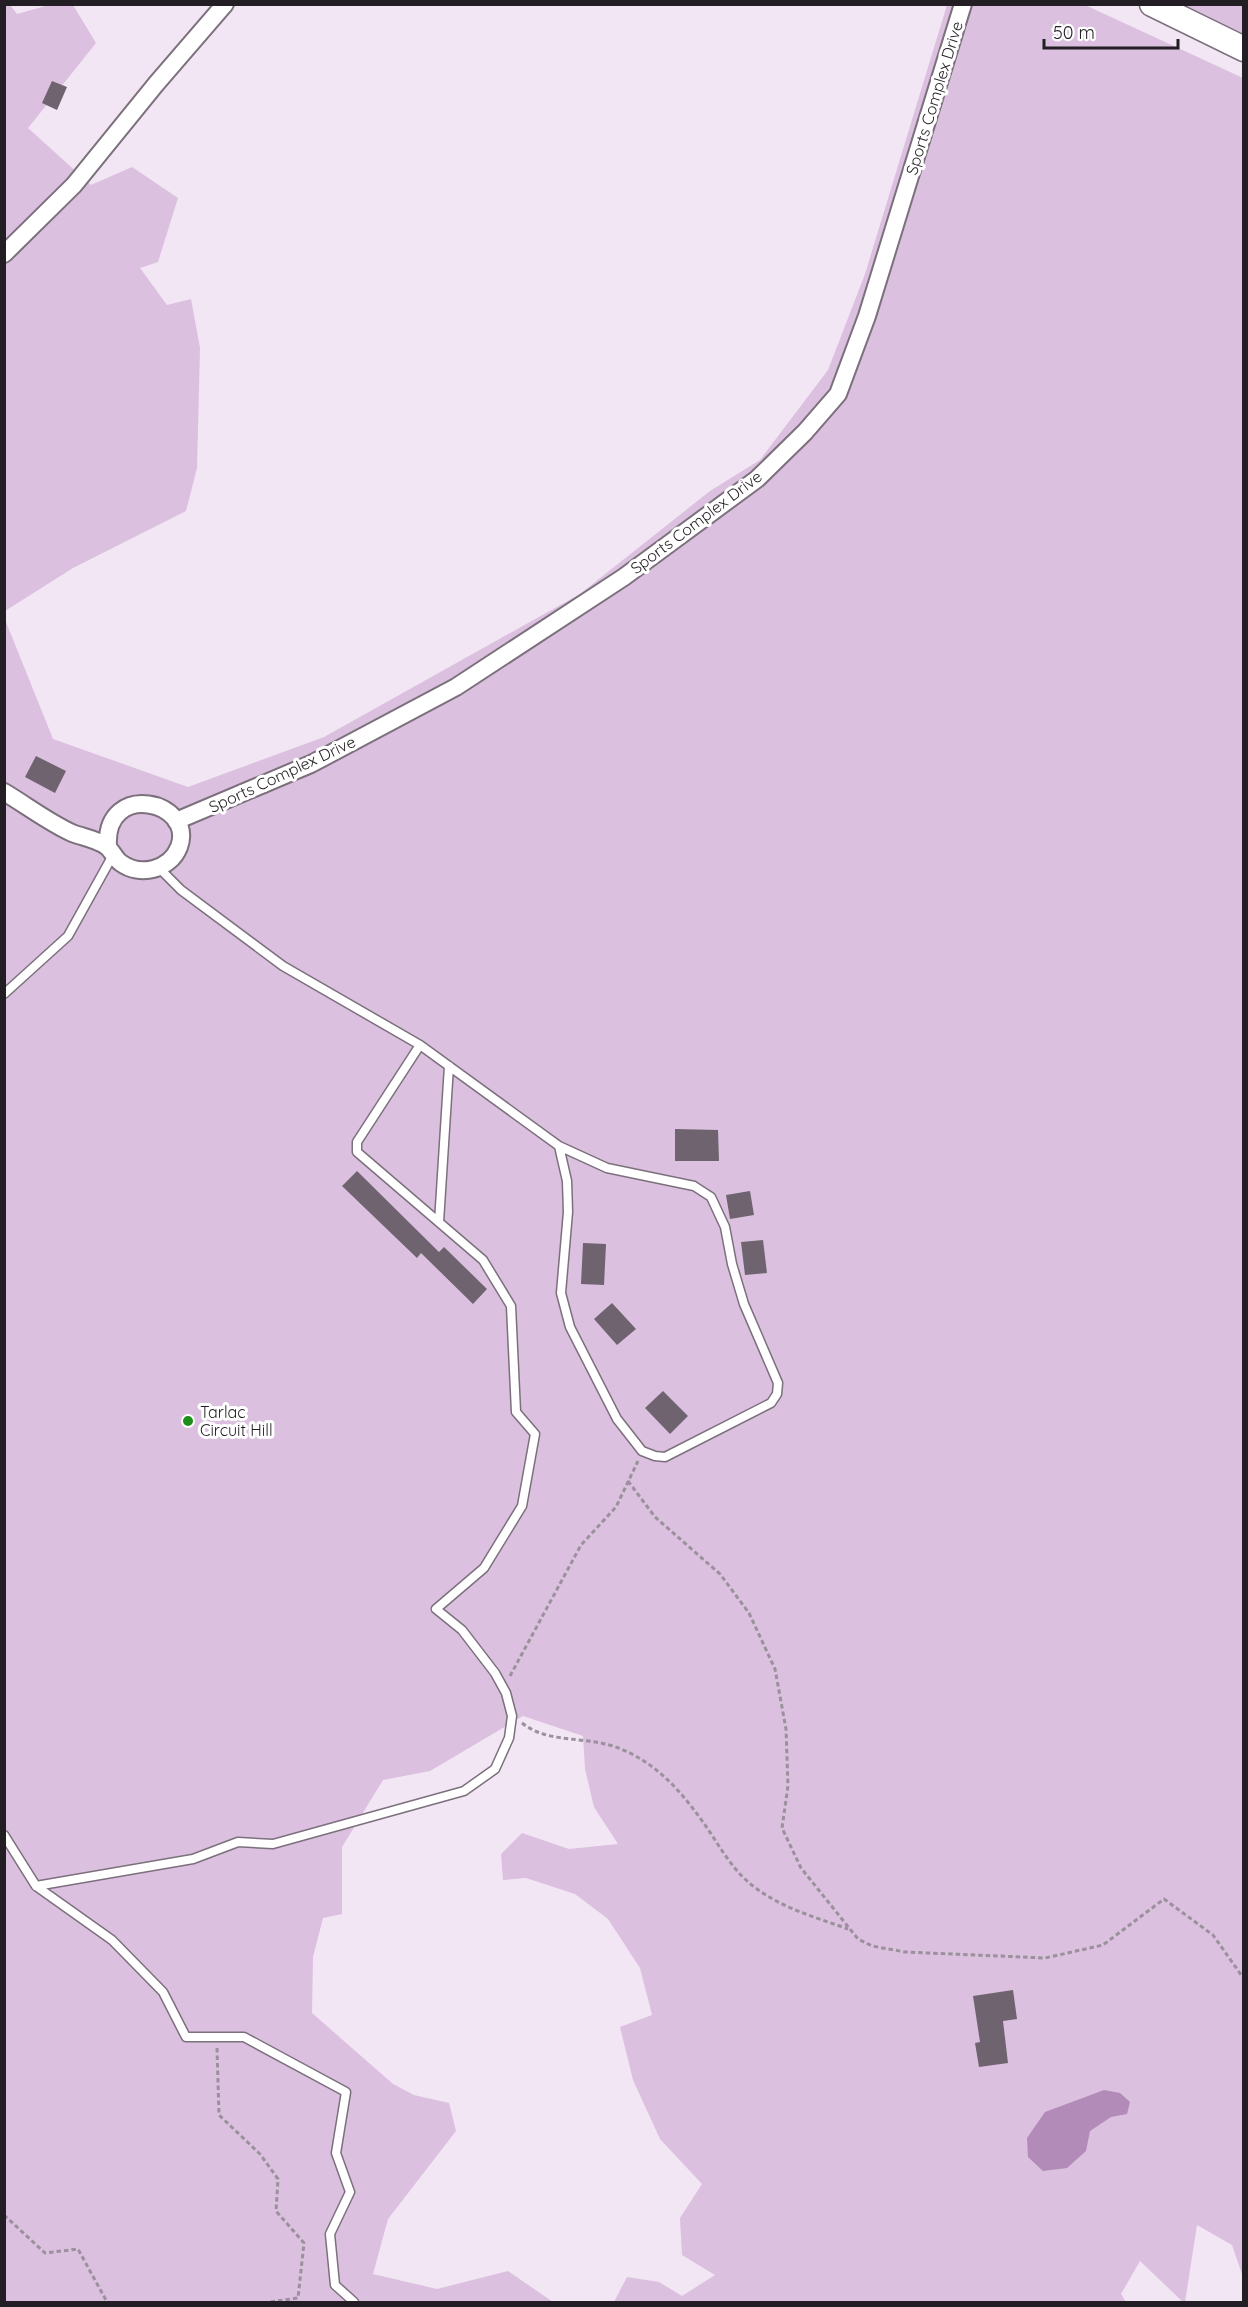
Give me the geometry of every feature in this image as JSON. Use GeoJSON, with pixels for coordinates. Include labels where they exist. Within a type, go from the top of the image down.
{"type":"FeatureCollection","features":[{"type":"Feature","properties":{"kind":"main road"},"geometry":{"type":"LineString","coordinates":[[1152,4],[1244,50]]}},
{"type":"Feature","properties":{"kind":"street"},"geometry":{"type":"LineString","coordinates":[[4,254],[74,185],[225,4]]}},
{"type":"Feature","properties":{"kind":"street","name":"Sports Complex Drive"},"geometry":{"type":"LineString","coordinates":[[176,821],[311,764],[456,687],[633,570],[757,479],[805,432],[838,394],[867,316],[963,4]]}},
{"type":"Feature","properties":{"kind":"street"},"geometry":{"type":"LineString","coordinates":[[4,792],[71,832],[110,851],[129,868],[149,870],[159,868],[174,856],[181,838],[176,821],[159,806],[149,804],[130,806],[114,818],[107,836],[110,851]]}},
{"type":"Feature","properties":{"kind":"lane"},"geometry":{"type":"LineString","coordinates":[[4,994],[69,936],[110,851]]}},
{"type":"Feature","properties":{"kind":"lane"},"geometry":{"type":"LineString","coordinates":[[159,868],[181,890],[283,966],[420,1045],[559,1146],[607,1168],[694,1186],[711,1197],[725,1227],[732,1264],[744,1304],[778,1383],[777,1394],[771,1403],[665,1457],[642,1451],[617,1419],[570,1327],[561,1293],[568,1212],[567,1181],[559,1146]]}},
{"type":"Feature","properties":{"kind":"lane"},"geometry":{"type":"LineString","coordinates":[[36,1886],[193,1859],[238,1842],[273,1844],[464,1791],[495,1769],[508,1738],[512,1716],[506,1693],[495,1673],[462,1630],[436,1609],[484,1568],[522,1506],[535,1434],[516,1412],[512,1306],[483,1260],[356,1149],[357,1142],[420,1045]]}},
{"type":"Feature","properties":{"kind":"lane"},"geometry":{"type":"LineString","coordinates":[[439,1222],[449,1066]]}},
{"type":"Feature","properties":{"kind":"lane"},"geometry":{"type":"LineString","coordinates":[[4,1835],[36,1886],[112,1940],[163,1992],[186,2037],[244,2037],[346,2092],[336,2153],[350,2192],[330,2234],[335,2285],[354,2302]]}},
{"type":"Feature","properties":{"kind":"path"},"geometry":{"type":"LineString","coordinates":[[506,1693],[507,1680],[511,1672],[581,1545],[616,1507],[642,1451]]}},
{"type":"Feature","properties":{"kind":"path"},"geometry":{"type":"LineString","coordinates":[[628,1481],[655,1517],[720,1574],[749,1613],[776,1669],[786,1729],[788,1786],[782,1828],[801,1868],[858,1939],[872,1946],[905,1952],[1045,1958],[1103,1946],[1164,1899],[1213,1935],[1244,1979]]}},
{"type":"Feature","properties":{"kind":"path"},"geometry":{"type":"LineString","coordinates":[[512,1716],[532,1731],[561,1738],[606,1744],[638,1758],[674,1784],[725,1856],[752,1886],[791,1909],[850,1930]]}},
{"type":"Feature","properties":{"kind":"path"},"geometry":{"type":"LineString","coordinates":[[217,2037],[219,2115],[260,2154],[278,2179],[276,2211],[304,2243],[298,2298],[270,2302]]}},
{"type":"Feature","properties":{"kind":"path"},"geometry":{"type":"LineString","coordinates":[[4,2215],[45,2253],[78,2249],[107,2302]]}},
{"type":"Feature","properties":{"kind":"shaded area"},"geometry":{"type":"Polygon","coordinates":[[[5,5],[10,5],[17,14],[49,5],[73,5],[96,43],[28,128],[91,185],[132,167],[178,198],[158,262],[140,268],[167,305],[191,299],[200,348],[197,468],[186,511],[73,568],[5,611],[5,5]]]}},
{"type":"Feature","properties":{"kind":"shaded area"},"geometry":{"type":"Polygon","coordinates":[[[947,5],[1085,5],[1243,78],[1243,2277],[1232,2245],[1197,2225],[1185,2302],[1140,2261],[1121,2294],[1126,2302],[614,2302],[627,2277],[659,2282],[682,2296],[715,2275],[682,2255],[680,2218],[702,2184],[660,2139],[633,2080],[620,2027],[652,2015],[640,1968],[608,1919],[575,1894],[526,1878],[503,1880],[501,1854],[522,1833],[569,1849],[618,1844],[594,1807],[585,1769],[583,1736],[523,1716],[430,1771],[383,1780],[342,1847],[342,1914],[323,1918],[313,1957],[312,2013],[393,2084],[414,2095],[449,2103],[456,2131],[388,2219],[373,2274],[437,2289],[508,2271],[553,2302],[5,2302],[4,617],[53,739],[188,787],[324,737],[580,594],[710,491],[760,460],[828,370],[865,274],[947,5]]]}},
{"type":"Feature","properties":{"kind":"shaded area"},"geometry":{"type":"Polygon","coordinates":[[[1178,5],[1243,5],[1243,36],[1178,5]]]}},
{"type":"Feature","properties":{"kind":"shaded area"},"geometry":{"type":"Polygon","coordinates":[[[1104,2090],[1120,2093],[1130,2102],[1127,2114],[1111,2117],[1090,2131],[1086,2151],[1067,2168],[1043,2171],[1028,2157],[1027,2138],[1045,2112],[1104,2090]]]}},
{"type":"Feature","properties":{"kind":"building"},"geometry":{"type":"Polygon","coordinates":[[[52,81],[67,87],[57,110],[42,103],[52,81]]]}},
{"type":"Feature","properties":{"kind":"building"},"geometry":{"type":"Polygon","coordinates":[[[36,756],[66,771],[55,793],[25,777],[36,756]]]}},
{"type":"Feature","properties":{"kind":"building"},"geometry":{"type":"Polygon","coordinates":[[[675,1129],[718,1130],[719,1161],[675,1161],[675,1129]]]}},
{"type":"Feature","properties":{"kind":"building"},"geometry":{"type":"Polygon","coordinates":[[[357,1171],[439,1252],[444,1247],[487,1289],[473,1304],[421,1253],[417,1258],[342,1186],[357,1171]]]}},
{"type":"Feature","properties":{"kind":"building"},"geometry":{"type":"Polygon","coordinates":[[[750,1191],[754,1215],[730,1219],[726,1195],[750,1191]]]}},
{"type":"Feature","properties":{"kind":"building"},"geometry":{"type":"Polygon","coordinates":[[[763,1240],[767,1273],[745,1275],[741,1242],[763,1240]]]}},
{"type":"Feature","properties":{"kind":"building"},"geometry":{"type":"Polygon","coordinates":[[[583,1243],[606,1244],[604,1285],[581,1284],[583,1243]]]}},
{"type":"Feature","properties":{"kind":"building"},"geometry":{"type":"Polygon","coordinates":[[[612,1303],[636,1329],[617,1345],[594,1319],[612,1303]]]}},
{"type":"Feature","properties":{"kind":"building"},"geometry":{"type":"Polygon","coordinates":[[[663,1391],[688,1416],[670,1434],[645,1408],[663,1391]]]}},
{"type":"Feature","properties":{"kind":"building"},"geometry":{"type":"Polygon","coordinates":[[[1013,1990],[1017,2019],[1003,2021],[1008,2063],[979,2067],[975,2043],[980,2042],[973,1996],[1013,1990]]]}},
{"type":"Feature","properties":{"kind":"place","name":"Tarlac Circuit Hill"},"geometry":{"type":"Point","coordinates":[188,1421]}}]}
